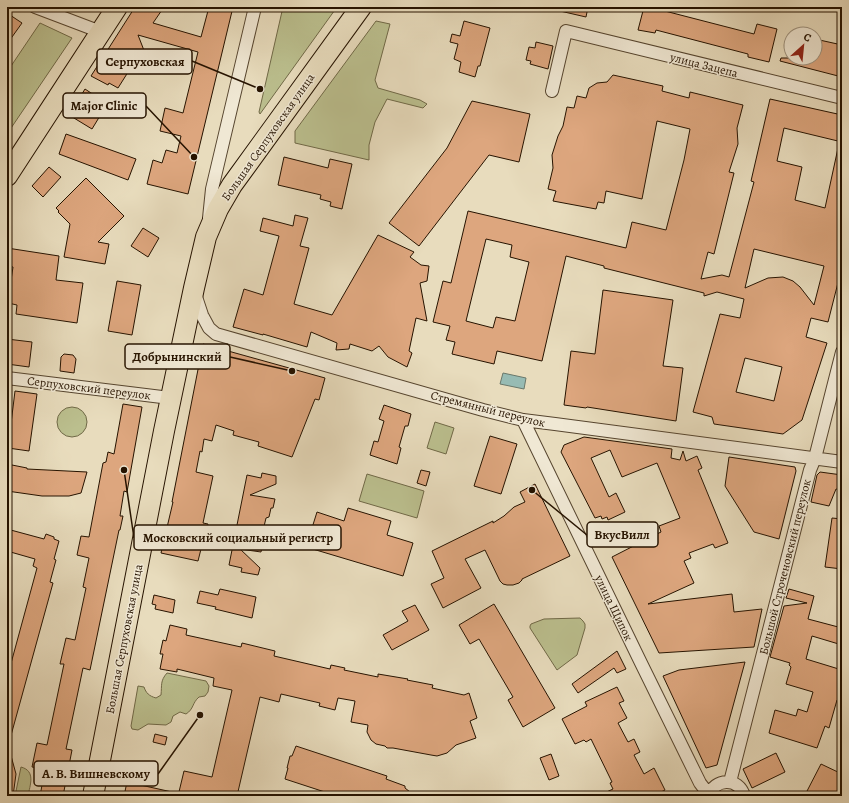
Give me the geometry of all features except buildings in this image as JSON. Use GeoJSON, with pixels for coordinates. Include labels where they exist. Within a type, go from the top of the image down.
{"type":"FeatureCollection","features":[{"type":"Feature","properties":{"kind":"main road"},"geometry":{"type":"LineString","coordinates":[[7,176],[117,7]]}},
{"type":"Feature","properties":{"kind":"main road","name":"Большая Серпуховская улица"},"geometry":{"type":"LineString","coordinates":[[93,796],[170,398],[206,237],[218,209],[232,185],[361,7]]}},
{"type":"Feature","properties":{"kind":"street"},"geometry":{"type":"LineString","coordinates":[[36,7],[101,32]]}},
{"type":"Feature","properties":{"kind":"street"},"geometry":{"type":"LineString","coordinates":[[206,237],[212,189],[255,7]]}},
{"type":"Feature","properties":{"kind":"street","name":"улица Зацепа"},"geometry":{"type":"LineString","coordinates":[[552,92],[566,31],[842,98]]}},
{"type":"Feature","properties":{"kind":"street","name":"Стремянный переулок"},"geometry":{"type":"LineString","coordinates":[[194,288],[202,315],[209,328],[216,334],[476,408],[523,420],[842,462]]}},
{"type":"Feature","properties":{"kind":"street","name":"Большой Строченовский переулок"},"geometry":{"type":"LineString","coordinates":[[730,782],[810,470],[815,458],[842,352]]}},
{"type":"Feature","properties":{"kind":"street","name":"Серпуховский переулок"},"geometry":{"type":"LineString","coordinates":[[7,378],[170,398]]}},
{"type":"Feature","properties":{"kind":"street","name":"улица Щипок"},"geometry":{"type":"LineString","coordinates":[[523,420],[700,783],[709,795]]}},
{"type":"Feature","properties":{"kind":"street"},"geometry":{"type":"LineString","coordinates":[[709,795],[719,783],[730,782],[736,784],[744,796]]}},
{"type":"Feature","properties":{"kind":"green space"},"geometry":{"type":"Polygon","coordinates":[[[283,7],[337,7],[260,114],[259,112],[283,7]]]}},
{"type":"Feature","properties":{"kind":"green space"},"geometry":{"type":"Polygon","coordinates":[[[376,21],[390,24],[375,80],[378,88],[420,100],[427,104],[423,108],[387,99],[375,122],[369,145],[369,160],[295,143],[295,131],[376,21]]]}},
{"type":"Feature","properties":{"kind":"green space"},"geometry":{"type":"Polygon","coordinates":[[[40,23],[72,38],[7,134],[7,72],[40,23]]]}},
{"type":"Feature","properties":{"kind":"green space"},"geometry":{"type":"Polygon","coordinates":[[[72,407],[83,411],[87,422],[83,433],[72,437],[61,433],[57,422],[61,411],[72,407]]]}},
{"type":"Feature","properties":{"kind":"green space"},"geometry":{"type":"Polygon","coordinates":[[[435,422],[454,428],[446,454],[427,448],[435,422]]]}},
{"type":"Feature","properties":{"kind":"green space"},"geometry":{"type":"Polygon","coordinates":[[[367,474],[424,491],[417,518],[359,501],[367,474]]]}},
{"type":"Feature","properties":{"kind":"green space"},"geometry":{"type":"Polygon","coordinates":[[[580,618],[585,624],[585,628],[577,655],[557,670],[530,626],[531,624],[544,619],[580,618]]]}},
{"type":"Feature","properties":{"kind":"green space"},"geometry":{"type":"Polygon","coordinates":[[[167,673],[206,681],[209,686],[208,692],[205,696],[199,697],[195,701],[189,712],[186,714],[180,712],[173,716],[171,722],[166,725],[148,724],[138,730],[132,729],[131,726],[138,686],[144,687],[148,694],[156,698],[161,695],[162,681],[167,673]]]}},
{"type":"Feature","properties":{"kind":"green space"},"geometry":{"type":"Polygon","coordinates":[[[21,767],[29,772],[31,779],[28,796],[15,796],[21,767]]]}},
{"type":"Feature","properties":{"kind":"water"},"geometry":{"type":"Polygon","coordinates":[[[503,373],[526,378],[524,389],[500,384],[503,373]]]}},
{"type":"Feature","properties":{"kind":"place","name":"Серпуховская"},"geometry":{"type":"Point","coordinates":[260,89]}},
{"type":"Feature","properties":{"kind":"place","name":"Major Clinic"},"geometry":{"type":"Point","coordinates":[194,157]}},
{"type":"Feature","properties":{"kind":"place","name":"Добрынинский"},"geometry":{"type":"Point","coordinates":[292,371]}},
{"type":"Feature","properties":{"kind":"place","name":"Московский социальный регистр"},"geometry":{"type":"Point","coordinates":[124,470]}},
{"type":"Feature","properties":{"kind":"place","name":"ВкусВилл"},"geometry":{"type":"Point","coordinates":[532,490]}},
{"type":"Feature","properties":{"kind":"place","name":"А. В. Вишневскому"},"geometry":{"type":"Point","coordinates":[200,715]}}]}
